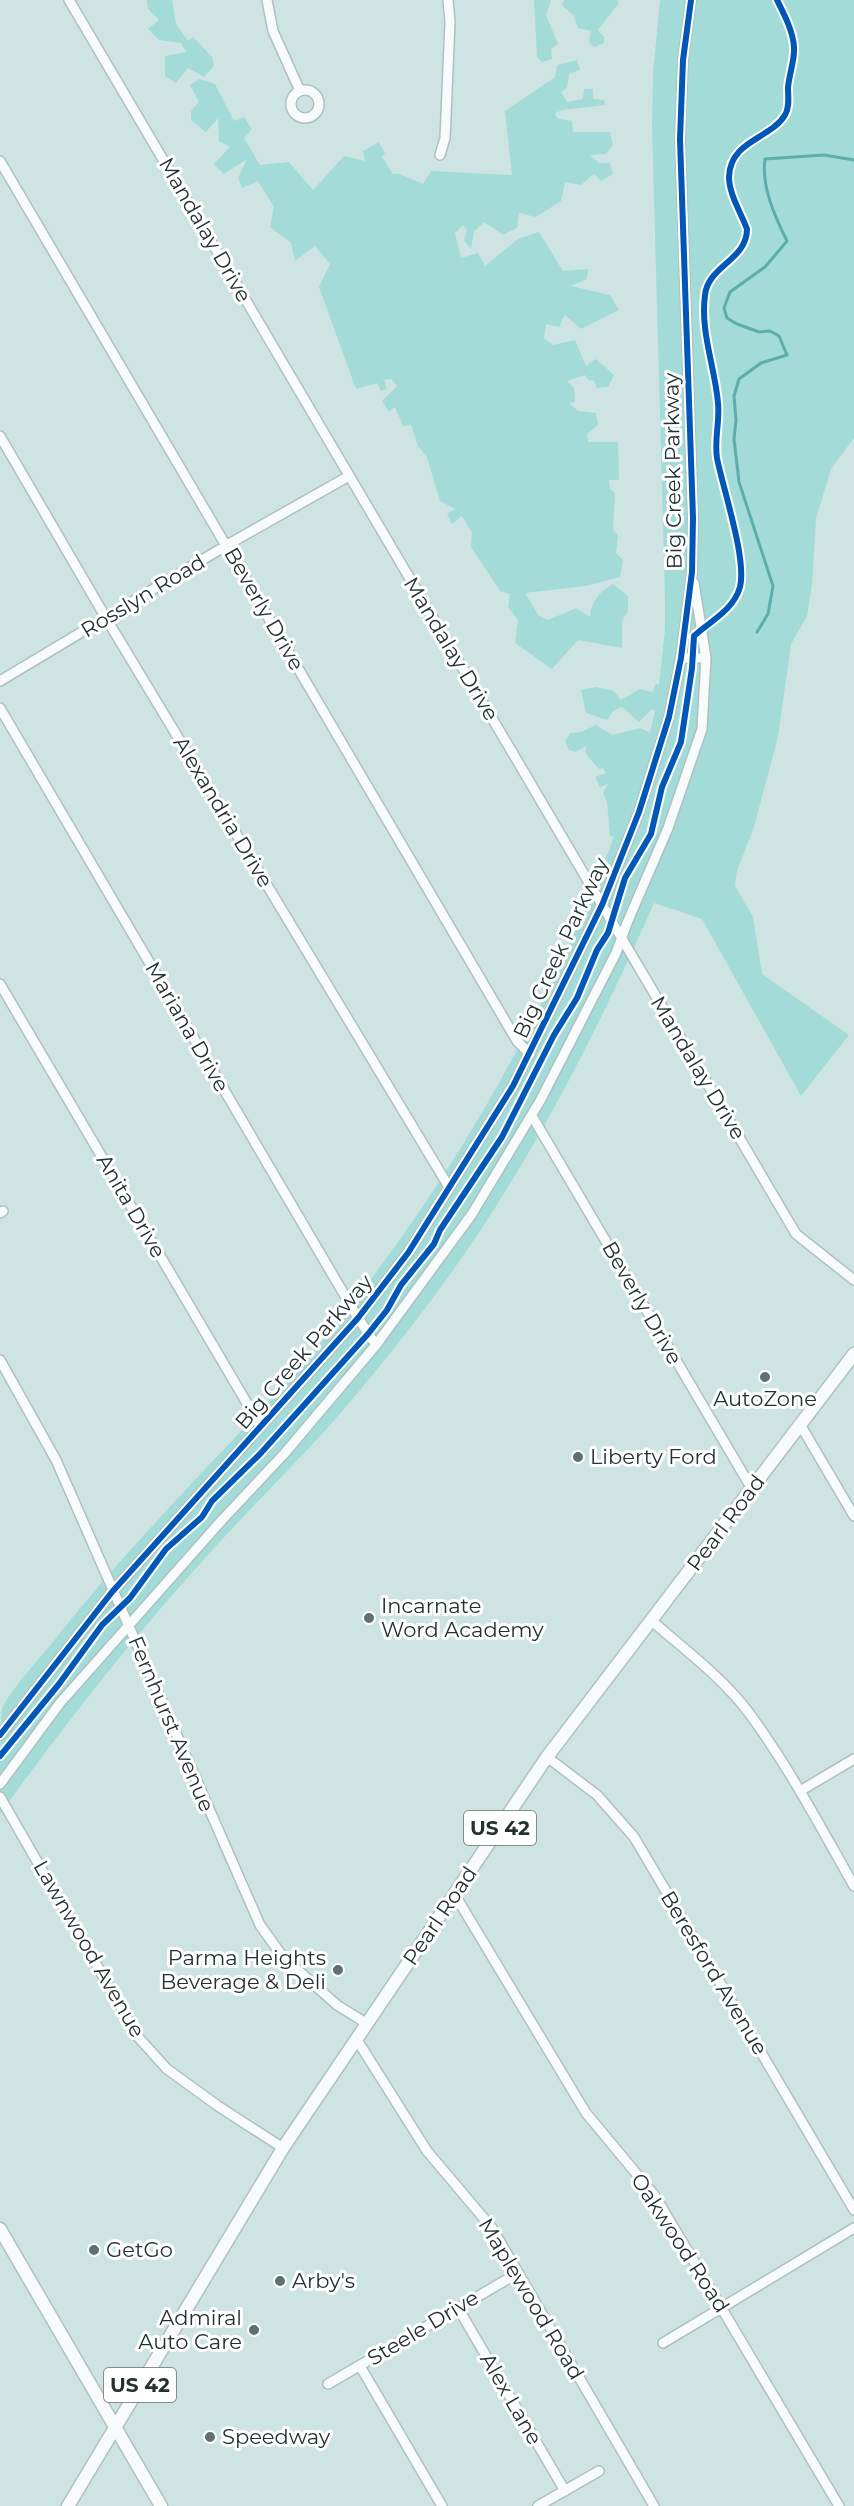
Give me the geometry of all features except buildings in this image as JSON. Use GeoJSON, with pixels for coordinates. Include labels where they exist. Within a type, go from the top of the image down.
{"type":"FeatureCollection","features":[{"type":"Feature","properties":{"kind":"main road","name":"Pearl Road"},"geometry":{"type":"LineString","coordinates":[[68,2506],[283,2148],[547,1757],[854,1354]]}},
{"type":"Feature","properties":{"kind":"main road"},"geometry":{"type":"LineString","coordinates":[[0,2229],[161,2506]]}},
{"type":"Feature","properties":{"kind":"street","name":"Mandalay Drive"},"geometry":{"type":"LineString","coordinates":[[69,0],[796,1234],[854,1280]]}},
{"type":"Feature","properties":{"kind":"street"},"geometry":{"type":"LineString","coordinates":[[267,0],[273,31],[300,91]]}},
{"type":"Feature","properties":{"kind":"street"},"geometry":{"type":"LineString","coordinates":[[440,155],[445,138],[450,22],[448,0]]}},
{"type":"Feature","properties":{"kind":"street","name":"Big Creek Parkway"},"geometry":{"type":"LineString","coordinates":[[0,1735],[112,1592],[358,1318],[408,1253],[506,1099],[602,905],[639,812],[669,717],[681,658],[692,572],[693,518],[680,140],[683,60],[691,0]]}},
{"type":"Feature","properties":{"kind":"street","name":"Beverly Drive"},"geometry":{"type":"LineString","coordinates":[[0,161],[517,1041],[530,1054]]}},
{"type":"Feature","properties":{"kind":"street","name":"Alexandria Drive"},"geometry":{"type":"LineString","coordinates":[[0,436],[106,618],[448,1187]]}},
{"type":"Feature","properties":{"kind":"street","name":"Rosslyn Road"},"geometry":{"type":"LineString","coordinates":[[0,681],[226,545],[349,476]]}},
{"type":"Feature","properties":{"kind":"street","name":"Big Creek Parkway"},"geometry":{"type":"LineString","coordinates":[[0,1784],[60,1703],[284,1454],[376,1345],[472,1214],[532,1116],[616,953],[668,828],[702,729],[706,658],[692,572]]}},
{"type":"Feature","properties":{"kind":"street"},"geometry":{"type":"LineString","coordinates":[[681,658],[706,658]]}},
{"type":"Feature","properties":{"kind":"street","name":"Mariana Drive"},"geometry":{"type":"LineString","coordinates":[[0,708],[376,1345]]}},
{"type":"Feature","properties":{"kind":"street","name":"Anita Drive"},"geometry":{"type":"LineString","coordinates":[[0,984],[261,1427]]}},
{"type":"Feature","properties":{"kind":"street","name":"Beverly Drive"},"geometry":{"type":"LineString","coordinates":[[532,1116],[752,1489]]}},
{"type":"Feature","properties":{"kind":"street","name":"Fernhurst Avenue"},"geometry":{"type":"LineString","coordinates":[[0,1360],[56,1460],[109,1576],[112,1592],[260,1925],[283,1957],[337,2005],[366,2024]]}},
{"type":"Feature","properties":{"kind":"street"},"geometry":{"type":"LineString","coordinates":[[801,1426],[854,1516]]}},
{"type":"Feature","properties":{"kind":"street"},"geometry":{"type":"LineString","coordinates":[[652,1621],[707,1668],[748,1712],[800,1791],[854,1886]]}},
{"type":"Feature","properties":{"kind":"street","name":"Beresford Avenue"},"geometry":{"type":"LineString","coordinates":[[547,1757],[597,1795],[634,1837],[854,2210]]}},
{"type":"Feature","properties":{"kind":"street"},"geometry":{"type":"LineString","coordinates":[[800,1791],[854,1760]]}},
{"type":"Feature","properties":{"kind":"street","name":"Lawnwood Avenue"},"geometry":{"type":"LineString","coordinates":[[0,1797],[138,2037],[167,2069],[283,2148]]}},
{"type":"Feature","properties":{"kind":"street","name":"Oakwood Road"},"geometry":{"type":"LineString","coordinates":[[455,1895],[586,2113],[655,2196],[839,2506]]}},
{"type":"Feature","properties":{"kind":"street","name":"Maplewood Road"},"geometry":{"type":"LineString","coordinates":[[357,2040],[427,2151],[492,2228],[654,2506]]}},
{"type":"Feature","properties":{"kind":"street"},"geometry":{"type":"LineString","coordinates":[[663,2343],[854,2229]]}},
{"type":"Feature","properties":{"kind":"street","name":"Steele Drive"},"geometry":{"type":"LineString","coordinates":[[328,2384],[518,2273]]}},
{"type":"Feature","properties":{"kind":"street","name":"Alex Lane"},"geometry":{"type":"LineString","coordinates":[[458,2308],[565,2491]]}},
{"type":"Feature","properties":{"kind":"street"},"geometry":{"type":"LineString","coordinates":[[360,2366],[442,2506]]}},
{"type":"Feature","properties":{"kind":"street"},"geometry":{"type":"LineString","coordinates":[[538,2506],[599,2471]]}},
{"type":"Feature","properties":{"kind":"shaded area"},"geometry":{"type":"Polygon","coordinates":[[[147,0],[172,0],[176,24],[188,41],[193,37],[212,57],[214,66],[204,77],[188,68],[176,83],[165,76],[165,56],[186,52],[181,43],[159,40],[148,29],[159,20],[148,9],[147,0]]]}},
{"type":"Feature","properties":{"kind":"shaded area"},"geometry":{"type":"Polygon","coordinates":[[[534,0],[551,0],[546,15],[558,44],[551,49],[552,59],[542,62],[537,57],[534,0]]]}},
{"type":"Feature","properties":{"kind":"shaded area"},"geometry":{"type":"Polygon","coordinates":[[[564,0],[618,0],[619,3],[598,30],[604,37],[604,43],[594,47],[589,42],[591,31],[578,28],[573,15],[562,5],[564,0]]]}},
{"type":"Feature","properties":{"kind":"shaded area"},"geometry":{"type":"Polygon","coordinates":[[[660,0],[854,0],[854,438],[831,469],[816,519],[812,585],[807,616],[791,644],[778,737],[754,827],[737,871],[735,886],[753,917],[762,974],[849,1035],[801,1096],[702,919],[654,903],[605,1010],[550,1114],[521,1165],[458,1264],[374,1374],[322,1434],[213,1549],[120,1657],[0,1814],[1,1715],[7,1700],[110,1573],[282,1387],[384,1262],[430,1196],[513,1057],[584,912],[614,837],[610,836],[607,802],[603,793],[608,784],[600,787],[595,777],[606,773],[603,768],[599,769],[586,754],[586,746],[576,752],[569,750],[565,741],[570,733],[581,732],[596,725],[612,735],[641,728],[650,733],[655,710],[651,710],[639,722],[622,707],[613,711],[607,720],[586,713],[581,690],[596,687],[614,691],[621,700],[640,689],[652,692],[656,684],[659,685],[665,630],[665,596],[652,125],[653,73],[660,0]]]}},
{"type":"Feature","properties":{"kind":"shaded area"},"geometry":{"type":"Polygon","coordinates":[[[577,60],[580,70],[569,74],[567,88],[561,92],[567,102],[583,99],[584,89],[593,89],[593,99],[604,100],[605,105],[562,110],[555,113],[557,118],[572,121],[573,132],[610,132],[613,145],[606,154],[590,155],[599,163],[610,163],[613,174],[601,181],[594,174],[581,185],[565,182],[561,201],[536,217],[519,213],[517,228],[503,235],[484,222],[474,232],[471,249],[464,240],[467,230],[463,225],[455,233],[461,258],[478,253],[485,266],[518,239],[539,232],[563,271],[588,269],[587,279],[571,286],[610,295],[619,310],[581,329],[565,315],[559,327],[546,324],[544,338],[553,345],[575,340],[586,366],[596,359],[614,375],[608,387],[597,388],[594,380],[589,381],[585,375],[567,381],[574,388],[575,402],[569,403],[578,411],[596,413],[598,425],[587,434],[588,442],[618,442],[619,480],[609,480],[610,489],[615,493],[613,530],[618,535],[616,553],[623,560],[620,577],[586,586],[525,593],[539,616],[548,620],[576,608],[590,617],[597,598],[613,584],[628,596],[628,611],[622,621],[622,648],[578,640],[552,669],[515,643],[518,620],[508,607],[510,594],[500,591],[471,547],[472,533],[462,516],[452,524],[447,514],[455,509],[440,501],[427,457],[418,446],[411,425],[403,426],[395,407],[389,412],[382,401],[397,386],[391,379],[384,380],[387,389],[381,391],[377,383],[356,389],[319,287],[330,264],[315,246],[295,261],[291,243],[270,227],[274,207],[258,181],[242,188],[238,178],[247,159],[224,174],[214,164],[230,147],[219,141],[218,118],[206,132],[191,120],[191,111],[199,102],[190,85],[199,79],[215,84],[234,121],[244,117],[252,129],[244,138],[260,165],[289,162],[313,190],[344,156],[365,161],[363,151],[379,142],[385,153],[382,157],[393,174],[400,174],[423,184],[431,171],[512,175],[505,111],[555,77],[557,65],[577,60]]]}},
{"type":"Feature","properties":{"kind":"waterway"},"geometry":{"type":"LineString","coordinates":[[757,632],[768,614],[773,586],[739,482],[734,439],[736,420],[734,396],[739,379],[761,363],[787,355],[779,336],[770,331],[759,332],[737,324],[727,318],[724,308],[730,292],[765,267],[787,241],[767,190],[765,159],[824,155],[854,160]]}},
{"type":"Feature","properties":{"kind":"cycle path"},"geometry":{"type":"LineString","coordinates":[[0,1735],[112,1592],[358,1318],[408,1253],[513,1086],[602,905],[639,812],[669,717],[681,658],[692,572],[693,518],[680,139],[683,60],[691,0]]}},
{"type":"Feature","properties":{"kind":"cycle path"},"geometry":{"type":"LineString","coordinates":[[0,1756],[59,1684],[102,1625],[130,1598],[166,1549],[202,1517],[212,1501],[260,1454],[387,1310],[401,1285],[434,1244],[440,1230],[502,1137],[554,1035],[577,998],[597,950],[608,933],[625,878],[651,834],[662,787],[681,742],[692,668],[694,636],[727,609],[740,587],[740,559],[737,542],[717,458],[718,403],[706,336],[704,309],[708,285],[735,256],[745,240],[747,229],[733,197],[730,183],[731,165],[743,147],[779,123],[788,109],[788,88],[794,47],[790,29],[777,0]]}},
{"type":"Feature","properties":{"kind":"place","name":"AutoZone"},"geometry":{"type":"Point","coordinates":[765,1377]}},
{"type":"Feature","properties":{"kind":"place","name":"Liberty Ford"},"geometry":{"type":"Point","coordinates":[578,1457]}},
{"type":"Feature","properties":{"kind":"place","name":"Incarnate Word Academy"},"geometry":{"type":"Point","coordinates":[369,1618]}},
{"type":"Feature","properties":{"kind":"place","name":"Parma Heights Beverage & Deli"},"geometry":{"type":"Point","coordinates":[338,1970]}},
{"type":"Feature","properties":{"kind":"place","name":"GetGo"},"geometry":{"type":"Point","coordinates":[94,2250]}},
{"type":"Feature","properties":{"kind":"place","name":"Arby's"},"geometry":{"type":"Point","coordinates":[280,2281]}},
{"type":"Feature","properties":{"kind":"place","name":"Admiral Auto Care"},"geometry":{"type":"Point","coordinates":[254,2330]}},
{"type":"Feature","properties":{"kind":"place","name":"Speedway"},"geometry":{"type":"Point","coordinates":[210,2437]}}]}
